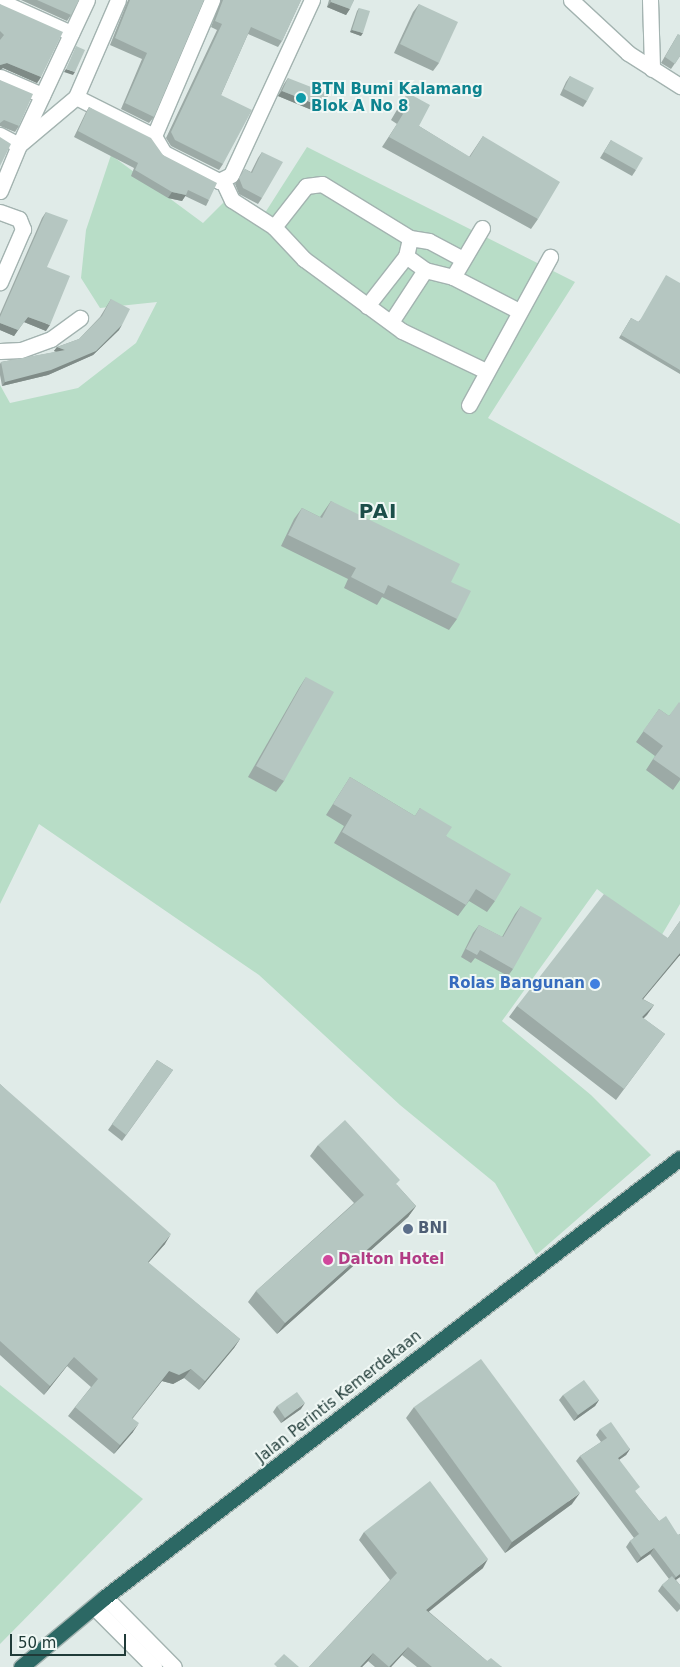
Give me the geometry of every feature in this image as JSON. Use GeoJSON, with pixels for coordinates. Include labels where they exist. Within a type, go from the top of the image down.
{"type":"FeatureCollection","features":[{"type":"Feature","properties":{"kind":"highway","name":"Jalan Perintis Kemerdekaan"},"geometry":{"type":"LineString","coordinates":[[21,1667],[99,1602],[680,1158]]}},
{"type":"Feature","properties":{"kind":"street"},"geometry":{"type":"LineString","coordinates":[[0,190],[87,0]]}},
{"type":"Feature","properties":{"kind":"street"},"geometry":{"type":"LineString","coordinates":[[19,145],[76,96],[118,0]]}},
{"type":"Feature","properties":{"kind":"street"},"geometry":{"type":"LineString","coordinates":[[154,136],[212,0]]}},
{"type":"Feature","properties":{"kind":"street"},"geometry":{"type":"LineString","coordinates":[[223,181],[230,175],[312,0]]}},
{"type":"Feature","properties":{"kind":"street"},"geometry":{"type":"LineString","coordinates":[[571,0],[628,53],[680,86]]}},
{"type":"Feature","properties":{"kind":"street"},"geometry":{"type":"LineString","coordinates":[[650,0],[652,68]]}},
{"type":"Feature","properties":{"kind":"street"},"geometry":{"type":"LineString","coordinates":[[0,1],[72,33]]}},
{"type":"Feature","properties":{"kind":"street"},"geometry":{"type":"LineString","coordinates":[[0,77],[42,95]]}},
{"type":"Feature","properties":{"kind":"street"},"geometry":{"type":"LineString","coordinates":[[76,96],[154,136],[164,153],[223,181],[232,200],[274,227],[304,259],[367,306],[391,322],[486,371]]}},
{"type":"Feature","properties":{"kind":"street"},"geometry":{"type":"LineString","coordinates":[[0,135],[19,145]]}},
{"type":"Feature","properties":{"kind":"street"},"geometry":{"type":"LineString","coordinates":[[274,227],[306,186],[322,184],[410,238],[429,241],[463,259]]}},
{"type":"Feature","properties":{"kind":"street"},"geometry":{"type":"LineString","coordinates":[[0,212],[19,219],[23,229],[0,282]]}},
{"type":"Feature","properties":{"kind":"street"},"geometry":{"type":"LineString","coordinates":[[453,278],[482,228]]}},
{"type":"Feature","properties":{"kind":"street"},"geometry":{"type":"LineString","coordinates":[[367,306],[406,256],[410,238]]}},
{"type":"Feature","properties":{"kind":"street"},"geometry":{"type":"LineString","coordinates":[[406,256],[425,270],[453,278],[519,312]]}},
{"type":"Feature","properties":{"kind":"street"},"geometry":{"type":"LineString","coordinates":[[469,405],[486,371],[550,258]]}},
{"type":"Feature","properties":{"kind":"street"},"geometry":{"type":"LineString","coordinates":[[391,322],[425,270]]}},
{"type":"Feature","properties":{"kind":"street"},"geometry":{"type":"LineString","coordinates":[[0,351],[21,350],[51,339],[80,318]]}},
{"type":"Feature","properties":{"kind":"street"},"geometry":{"type":"LineString","coordinates":[[99,1602],[154,1667]]}},
{"type":"Feature","properties":{"kind":"street"},"geometry":{"type":"LineString","coordinates":[[99,1602],[174,1667]]}},
{"type":"Feature","properties":{"kind":"green space"},"geometry":{"type":"Polygon","coordinates":[[[307,147],[575,282],[488,418],[680,524],[680,904],[660,938],[597,889],[502,1021],[591,1095],[651,1155],[536,1255],[495,1183],[400,1105],[259,975],[39,824],[0,904],[0,385],[10,403],[78,388],[136,343],[157,302],[100,308],[81,278],[86,230],[111,155],[203,223],[226,200],[263,216],[307,147]]]}},
{"type":"Feature","properties":{"kind":"green space"},"geometry":{"type":"Polygon","coordinates":[[[0,1385],[143,1499],[0,1644],[0,1385]]]}},
{"type":"Feature","properties":{"kind":"building"},"geometry":{"type":"Polygon","coordinates":[[[37,0],[79,0],[71,15],[37,0]]]}},
{"type":"Feature","properties":{"kind":"building"},"geometry":{"type":"Polygon","coordinates":[[[130,0],[204,0],[154,117],[125,103],[147,53],[115,38],[130,0]]]}},
{"type":"Feature","properties":{"kind":"building"},"geometry":{"type":"Polygon","coordinates":[[[223,0],[301,0],[282,41],[251,27],[221,95],[252,110],[223,164],[175,140],[171,132],[222,24],[215,21],[223,0]]]}},
{"type":"Feature","properties":{"kind":"building"},"geometry":{"type":"Polygon","coordinates":[[[331,0],[354,0],[350,9],[331,2],[331,0]]]}},
{"type":"Feature","properties":{"kind":"building"},"geometry":{"type":"Polygon","coordinates":[[[0,4],[63,32],[41,77],[7,63],[0,65],[0,40],[4,35],[0,31],[0,4]]]}},
{"type":"Feature","properties":{"kind":"building"},"geometry":{"type":"Polygon","coordinates":[[[419,4],[458,22],[439,63],[400,44],[419,4]]]}},
{"type":"Feature","properties":{"kind":"building"},"geometry":{"type":"Polygon","coordinates":[[[359,8],[370,11],[363,33],[352,30],[359,8]]]}},
{"type":"Feature","properties":{"kind":"building"},"geometry":{"type":"Polygon","coordinates":[[[678,34],[680,35],[680,56],[675,64],[665,57],[678,34]]]}},
{"type":"Feature","properties":{"kind":"building"},"geometry":{"type":"Polygon","coordinates":[[[76,46],[85,50],[75,72],[66,69],[76,46]]]}},
{"type":"Feature","properties":{"kind":"building"},"geometry":{"type":"Polygon","coordinates":[[[570,76],[594,88],[587,101],[564,89],[570,76]]]}},
{"type":"Feature","properties":{"kind":"building"},"geometry":{"type":"Polygon","coordinates":[[[288,78],[329,94],[323,107],[282,91],[288,78]]]}},
{"type":"Feature","properties":{"kind":"building"},"geometry":{"type":"Polygon","coordinates":[[[0,80],[33,94],[19,126],[4,120],[0,123],[0,80]]]}},
{"type":"Feature","properties":{"kind":"building"},"geometry":{"type":"Polygon","coordinates":[[[408,93],[430,105],[419,126],[470,157],[483,136],[560,182],[538,219],[389,137],[403,114],[398,110],[408,93]]]}},
{"type":"Feature","properties":{"kind":"building"},"geometry":{"type":"Polygon","coordinates":[[[89,107],[151,138],[163,155],[217,183],[209,200],[188,190],[186,195],[172,192],[135,170],[138,163],[78,131],[89,107]]]}},
{"type":"Feature","properties":{"kind":"building"},"geometry":{"type":"Polygon","coordinates":[[[0,137],[11,144],[0,166],[0,137]]]}},
{"type":"Feature","properties":{"kind":"building"},"geometry":{"type":"Polygon","coordinates":[[[611,140],[643,158],[636,170],[604,152],[611,140]]]}},
{"type":"Feature","properties":{"kind":"building"},"geometry":{"type":"Polygon","coordinates":[[[262,152],[283,162],[262,198],[243,188],[239,178],[245,169],[252,173],[262,152]]]}},
{"type":"Feature","properties":{"kind":"building"},"geometry":{"type":"Polygon","coordinates":[[[46,212],[68,220],[47,267],[70,276],[50,325],[28,317],[18,330],[0,323],[0,317],[46,212]]]}},
{"type":"Feature","properties":{"kind":"building"},"geometry":{"type":"Polygon","coordinates":[[[666,275],[680,283],[680,370],[621,335],[631,318],[639,322],[666,275]]]}},
{"type":"Feature","properties":{"kind":"building"},"geometry":{"type":"Polygon","coordinates":[[[111,299],[130,309],[122,325],[96,351],[51,370],[5,382],[1,362],[65,350],[57,347],[79,339],[102,316],[111,299]]]}},
{"type":"Feature","properties":{"kind":"building"},"geometry":{"type":"Polygon","coordinates":[[[331,501],[460,564],[451,582],[471,591],[457,619],[388,585],[384,594],[351,577],[356,568],[288,535],[302,508],[322,518],[331,501]]]}},
{"type":"Feature","properties":{"kind":"building"},"geometry":{"type":"Polygon","coordinates":[[[306,677],[334,692],[284,781],[256,766],[306,677]]]}},
{"type":"Feature","properties":{"kind":"building"},"geometry":{"type":"Polygon","coordinates":[[[679,702],[680,778],[653,759],[663,746],[643,731],[659,709],[669,716],[679,702]]]}},
{"type":"Feature","properties":{"kind":"building"},"geometry":{"type":"Polygon","coordinates":[[[350,777],[415,816],[420,808],[452,827],[446,836],[511,874],[495,901],[476,889],[466,905],[342,832],[352,815],[333,804],[350,777]]]}},
{"type":"Feature","properties":{"kind":"building","name":"Rolas Bangunan"},"geometry":{"type":"Polygon","coordinates":[[[604,894],[668,938],[680,921],[680,953],[642,999],[654,1005],[642,1017],[665,1034],[624,1089],[517,1006],[604,894]]]}},
{"type":"Feature","properties":{"kind":"building"},"geometry":{"type":"Polygon","coordinates":[[[521,906],[542,918],[513,969],[480,950],[477,955],[466,949],[479,925],[503,937],[521,906]]]}},
{"type":"Feature","properties":{"kind":"building"},"geometry":{"type":"Polygon","coordinates":[[[157,1060],[173,1070],[126,1135],[112,1124],[157,1060]]]}},
{"type":"Feature","properties":{"kind":"building"},"geometry":{"type":"Polygon","coordinates":[[[0,1084],[171,1234],[148,1262],[240,1339],[205,1381],[191,1369],[179,1375],[169,1371],[132,1418],[139,1423],[120,1445],[75,1407],[98,1379],[74,1357],[50,1386],[0,1341],[0,1084]]]}},
{"type":"Feature","properties":{"kind":"building","name":"Dalton Hotel"},"geometry":{"type":"Polygon","coordinates":[[[345,1120],[400,1180],[396,1184],[416,1206],[285,1323],[256,1291],[364,1195],[318,1145],[345,1120]]]}},
{"type":"Feature","properties":{"kind":"building"},"geometry":{"type":"Polygon","coordinates":[[[481,1359],[580,1493],[512,1542],[414,1407],[481,1359]]]}},
{"type":"Feature","properties":{"kind":"building"},"geometry":{"type":"Polygon","coordinates":[[[584,1380],[599,1400],[578,1415],[563,1395],[584,1380]]]}},
{"type":"Feature","properties":{"kind":"building"},"geometry":{"type":"Polygon","coordinates":[[[297,1392],[305,1403],[285,1418],[277,1406],[297,1392]]]}},
{"type":"Feature","properties":{"kind":"building"},"geometry":{"type":"Polygon","coordinates":[[[611,1422],[630,1449],[618,1458],[640,1487],[635,1491],[659,1521],[666,1516],[678,1535],[680,1534],[680,1574],[676,1577],[654,1548],[641,1557],[630,1541],[639,1534],[580,1456],[607,1438],[600,1429],[611,1422]]]}},
{"type":"Feature","properties":{"kind":"building"},"geometry":{"type":"Polygon","coordinates":[[[430,1481],[488,1559],[426,1610],[487,1661],[491,1658],[502,1667],[432,1667],[408,1647],[389,1667],[373,1653],[360,1667],[309,1667],[397,1573],[364,1532],[430,1481]]]}},
{"type":"Feature","properties":{"kind":"building"},"geometry":{"type":"Polygon","coordinates":[[[672,1576],[680,1585],[680,1605],[662,1585],[672,1576]]]}},
{"type":"Feature","properties":{"kind":"building"},"geometry":{"type":"Polygon","coordinates":[[[284,1654],[299,1667],[277,1667],[274,1664],[284,1654]]]}},
{"type":"Feature","properties":{"kind":"place","name":"BTN Bumi Kalamang Blok A No 8"},"geometry":{"type":"Point","coordinates":[301,98]}},
{"type":"Feature","properties":{"kind":"place","name":"Rolas Bangunan"},"geometry":{"type":"Point","coordinates":[595,984]}},
{"type":"Feature","properties":{"kind":"place","name":"BNI"},"geometry":{"type":"Point","coordinates":[408,1229]}},
{"type":"Feature","properties":{"kind":"place","name":"Dalton Hotel"},"geometry":{"type":"Point","coordinates":[328,1260]}},
{"type":"Feature","properties":{"kind":"district","name":"PAI"},"geometry":{"type":"Point","coordinates":[378,511]}}]}
